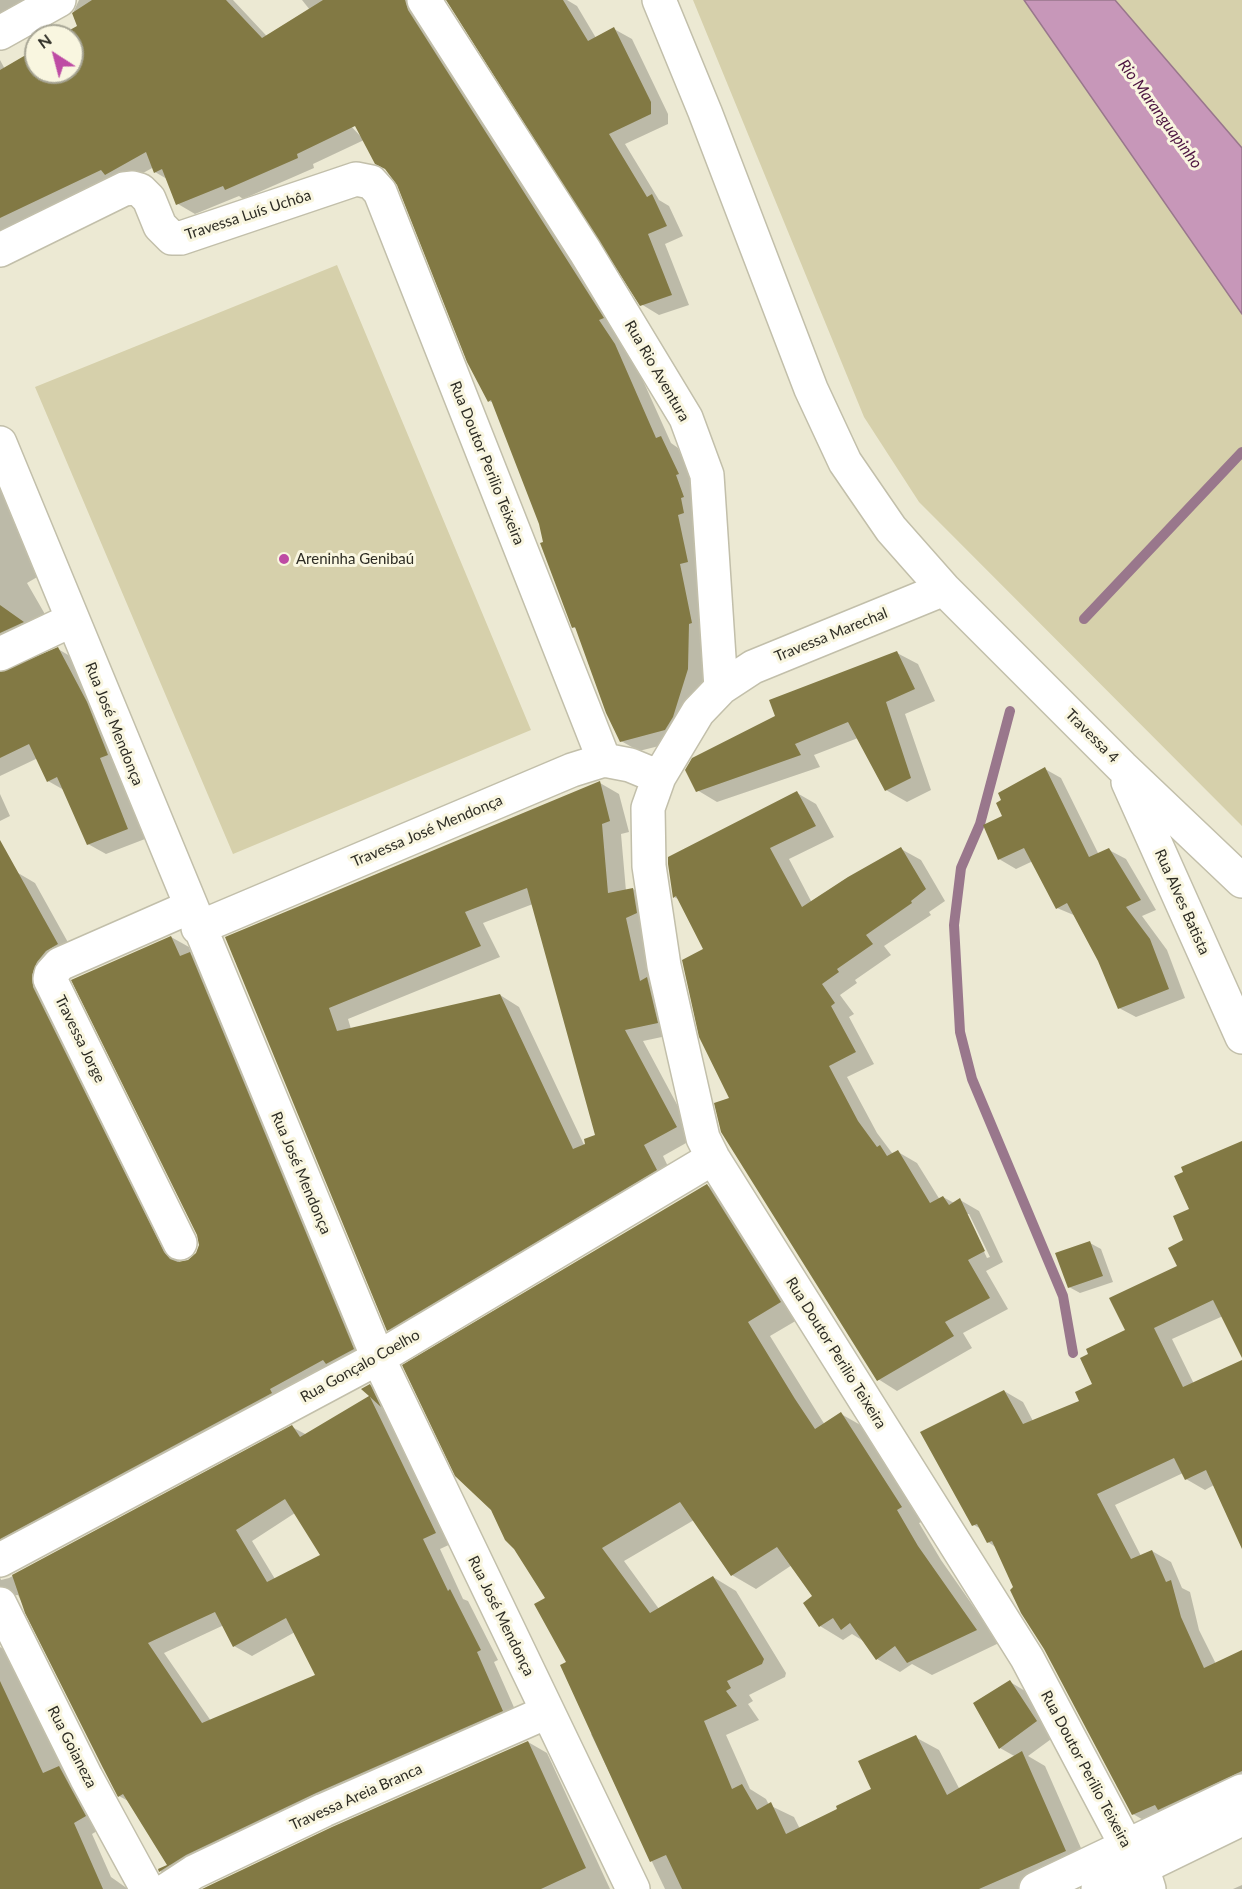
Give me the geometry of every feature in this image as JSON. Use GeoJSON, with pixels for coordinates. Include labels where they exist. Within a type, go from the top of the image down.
{"type":"FeatureCollection","features":[{"type":"Feature","properties":{"kind":"street"},"geometry":{"type":"LineString","coordinates":[[0,33],[59,0]]}},
{"type":"Feature","properties":{"kind":"street","name":"Rua Rio Aventura"},"geometry":{"type":"LineString","coordinates":[[424,0],[585,251],[686,418],[707,475],[721,688]]}},
{"type":"Feature","properties":{"kind":"street"},"geometry":{"type":"LineString","coordinates":[[659,0],[705,112],[811,389],[845,462],[891,529],[944,589]]}},
{"type":"Feature","properties":{"kind":"street","name":"Travessa Luís Uchôa"},"geometry":{"type":"LineString","coordinates":[[0,250],[124,189],[140,190],[149,199],[160,226],[172,238],[181,238],[356,179]]}},
{"type":"Feature","properties":{"kind":"street","name":"Rua Doutor Perilio Teixeira"},"geometry":{"type":"LineString","coordinates":[[356,179],[371,182],[380,192],[604,760]]}},
{"type":"Feature","properties":{"kind":"street","name":"Rua José Mendonça"},"geometry":{"type":"LineString","coordinates":[[0,443],[378,1358],[633,1889]]}},
{"type":"Feature","properties":{"kind":"street","name":"Travessa Marechal"},"geometry":{"type":"LineString","coordinates":[[721,688],[753,667],[944,589]]}},
{"type":"Feature","properties":{"kind":"street","name":"Travessa 4"},"geometry":{"type":"LineString","coordinates":[[944,589],[1122,766],[1242,881]]}},
{"type":"Feature","properties":{"kind":"street"},"geometry":{"type":"LineString","coordinates":[[0,654],[72,620]]}},
{"type":"Feature","properties":{"kind":"street"},"geometry":{"type":"LineString","coordinates":[[659,777],[698,712],[721,688]]}},
{"type":"Feature","properties":{"kind":"street","name":"Travessa José Mendonça"},"geometry":{"type":"LineString","coordinates":[[194,917],[572,770],[604,760],[630,765],[659,777]]}},
{"type":"Feature","properties":{"kind":"street","name":"Rua Alves Batista"},"geometry":{"type":"LineString","coordinates":[[1122,766],[1242,1037]]}},
{"type":"Feature","properties":{"kind":"street","name":"Rua Doutor Perilio Teixeira"},"geometry":{"type":"LineString","coordinates":[[659,777],[648,808],[651,878],[664,966],[703,1138],[713,1158],[1027,1658],[1139,1867]]}},
{"type":"Feature","properties":{"kind":"street","name":"Travessa Jorge"},"geometry":{"type":"LineString","coordinates":[[180,1243],[50,979],[51,974],[60,964],[194,917]]}},
{"type":"Feature","properties":{"kind":"street","name":"Rua Gonçalo Coelho"},"geometry":{"type":"LineString","coordinates":[[0,1560],[378,1358],[713,1158]]}},
{"type":"Feature","properties":{"kind":"street","name":"Rua Goianeza"},"geometry":{"type":"LineString","coordinates":[[0,1604],[8,1642],[147,1889]]}},
{"type":"Feature","properties":{"kind":"street","name":"Travessa Areia Branca"},"geometry":{"type":"LineString","coordinates":[[168,1889],[194,1872],[324,1810],[547,1712]]}},
{"type":"Feature","properties":{"kind":"street"},"geometry":{"type":"LineString","coordinates":[[1036,1889],[1139,1867],[1242,1791]]}},
{"type":"Feature","properties":{"kind":"street"},"geometry":{"type":"LineString","coordinates":[[1098,1889],[1139,1867],[1242,1819]]}},
{"type":"Feature","properties":{"kind":"shaded area"},"geometry":{"type":"Polygon","coordinates":[[[693,0],[1242,0],[1242,826],[919,502],[864,417],[693,0]]]}},
{"type":"Feature","properties":{"kind":"shaded area","name":"Areninha Genibaú"},"geometry":{"type":"Polygon","coordinates":[[[337,265],[531,730],[233,854],[35,387],[337,265]]]}},
{"type":"Feature","properties":{"kind":"water","name":"Rio Maranguapinho"},"geometry":{"type":"Polygon","coordinates":[[[1024,0],[1115,0],[1242,148],[1242,314],[1024,0]]]}},
{"type":"Feature","properties":{"kind":"building"},"geometry":{"type":"Polygon","coordinates":[[[92,0],[226,0],[262,38],[323,0],[405,0],[408,10],[604,318],[599,320],[615,344],[656,438],[661,436],[679,474],[676,475],[684,497],[681,498],[684,513],[678,515],[688,562],[680,564],[692,623],[689,624],[688,669],[673,717],[665,730],[620,742],[606,713],[575,627],[572,628],[540,543],[543,542],[539,524],[491,400],[488,402],[467,362],[397,185],[385,169],[375,164],[355,126],[297,154],[298,158],[225,190],[223,186],[176,205],[162,169],[154,173],[146,152],[105,175],[101,170],[0,218],[0,70],[24,56],[24,84],[84,84],[84,24],[76,24],[72,13],[92,0]]]}},
{"type":"Feature","properties":{"kind":"building"},"geometry":{"type":"Polygon","coordinates":[[[446,0],[563,0],[588,41],[614,27],[651,102],[651,114],[609,134],[647,197],[652,194],[667,226],[648,234],[672,295],[640,306],[446,0]]]}},
{"type":"Feature","properties":{"kind":"building"},"geometry":{"type":"Polygon","coordinates":[[[0,605],[24,622],[0,633],[0,605]]]}},
{"type":"Feature","properties":{"kind":"building"},"geometry":{"type":"Polygon","coordinates":[[[58,647],[87,702],[108,755],[100,758],[128,829],[87,845],[57,777],[47,782],[29,744],[0,758],[0,672],[58,647]]]}},
{"type":"Feature","properties":{"kind":"building"},"geometry":{"type":"Polygon","coordinates":[[[897,651],[915,689],[886,702],[911,778],[885,791],[848,722],[795,744],[801,755],[696,792],[685,770],[692,758],[775,716],[769,700],[897,651]]]}},
{"type":"Feature","properties":{"kind":"building"},"geometry":{"type":"Polygon","coordinates":[[[1045,767],[1089,857],[1109,848],[1141,900],[1126,907],[1150,939],[1169,989],[1118,1009],[1098,961],[1067,903],[1056,909],[1024,848],[998,860],[983,825],[1002,816],[996,803],[1001,800],[998,793],[1045,767]]]}},
{"type":"Feature","properties":{"kind":"building"},"geometry":{"type":"Polygon","coordinates":[[[600,781],[610,821],[602,824],[608,893],[633,888],[637,913],[626,918],[640,981],[647,977],[658,1023],[625,1030],[677,1127],[644,1145],[657,1170],[387,1331],[225,937],[600,781]],[[527,888],[465,912],[481,946],[329,1008],[337,1031],[500,994],[573,1149],[585,1144],[584,1139],[595,1135],[527,888]]]}},
{"type":"Feature","properties":{"kind":"building"},"geometry":{"type":"Polygon","coordinates":[[[797,791],[816,826],[770,848],[802,907],[848,877],[901,847],[926,889],[911,901],[912,903],[866,935],[873,944],[837,969],[839,972],[822,984],[835,1003],[831,1006],[856,1052],[829,1066],[858,1121],[877,1147],[880,1145],[887,1156],[898,1150],[930,1203],[943,1196],[949,1205],[960,1198],[985,1251],[968,1260],[990,1298],[945,1322],[954,1336],[877,1381],[721,1132],[714,1103],[729,1098],[699,1037],[682,960],[703,949],[676,896],[673,898],[668,864],[668,857],[797,791]]]}},
{"type":"Feature","properties":{"kind":"building"},"geometry":{"type":"Polygon","coordinates":[[[0,840],[58,944],[46,951],[37,962],[32,975],[33,987],[164,1252],[170,1259],[178,1262],[188,1260],[196,1253],[199,1245],[197,1235],[71,980],[171,936],[180,956],[190,952],[354,1349],[326,1364],[323,1360],[270,1389],[272,1393],[0,1539],[0,840]]]}},
{"type":"Feature","properties":{"kind":"building"},"geometry":{"type":"Polygon","coordinates":[[[1242,1141],[1242,1358],[1213,1300],[1154,1328],[1183,1387],[1242,1360],[1242,1549],[1206,1470],[1185,1480],[1174,1458],[1097,1494],[1131,1559],[1152,1550],[1166,1582],[1171,1580],[1181,1617],[1204,1668],[1242,1650],[1242,1771],[1158,1810],[1155,1805],[1132,1815],[1044,1649],[1021,1613],[1010,1590],[1013,1587],[992,1541],[987,1543],[977,1524],[972,1526],[920,1432],[1004,1390],[1023,1424],[1079,1401],[1075,1392],[1092,1384],[1080,1358],[1088,1354],[1086,1349],[1125,1330],[1109,1298],[1177,1266],[1168,1248],[1183,1240],[1173,1216],[1189,1209],[1174,1176],[1183,1172],[1181,1167],[1242,1141]]]}},
{"type":"Feature","properties":{"kind":"building"},"geometry":{"type":"Polygon","coordinates":[[[707,1184],[781,1302],[748,1322],[815,1429],[841,1412],[902,1507],[897,1510],[918,1546],[977,1630],[907,1663],[895,1646],[876,1660],[850,1623],[841,1630],[833,1618],[819,1627],[803,1603],[812,1596],[777,1547],[731,1576],[680,1502],[602,1548],[650,1613],[713,1576],[764,1659],[762,1664],[727,1681],[731,1688],[726,1691],[737,1706],[704,1721],[732,1789],[742,1784],[757,1810],[771,1802],[786,1834],[871,1789],[858,1761],[916,1735],[947,1795],[1022,1751],[1066,1851],[979,1889],[682,1889],[666,1855],[650,1862],[560,1665],[566,1662],[534,1604],[545,1598],[514,1549],[505,1540],[491,1510],[455,1476],[402,1365],[707,1184]]]}},
{"type":"Feature","properties":{"kind":"building"},"geometry":{"type":"Polygon","coordinates":[[[1090,1241],[1103,1276],[1068,1288],[1055,1253],[1090,1241]]]}},
{"type":"Feature","properties":{"kind":"building"},"geometry":{"type":"Polygon","coordinates":[[[370,1384],[381,1407],[370,1397],[436,1533],[423,1539],[448,1591],[450,1589],[481,1650],[477,1652],[503,1711],[316,1793],[186,1855],[159,1872],[158,1869],[167,1865],[123,1794],[118,1797],[25,1613],[12,1575],[292,1425],[300,1437],[369,1396],[361,1389],[370,1384]],[[285,1499],[236,1530],[267,1582],[320,1555],[285,1499]],[[215,1612],[148,1643],[202,1723],[315,1675],[286,1618],[233,1647],[215,1612]]]}},
{"type":"Feature","properties":{"kind":"building"},"geometry":{"type":"Polygon","coordinates":[[[1010,1680],[1037,1721],[999,1749],[973,1703],[1010,1680]]]}},
{"type":"Feature","properties":{"kind":"building"},"geometry":{"type":"Polygon","coordinates":[[[0,1681],[43,1773],[59,1766],[86,1816],[74,1823],[103,1889],[0,1889],[0,1681]]]}},
{"type":"Feature","properties":{"kind":"building"},"geometry":{"type":"Polygon","coordinates":[[[528,1741],[586,1868],[541,1889],[202,1889],[332,1827],[528,1741]]]}},
{"type":"Feature","properties":{"kind":"waterway"},"geometry":{"type":"LineString","coordinates":[[1084,619],[1242,452]]}},
{"type":"Feature","properties":{"kind":"waterway"},"geometry":{"type":"LineString","coordinates":[[1010,711],[980,824],[961,868],[954,925],[960,1032],[972,1079],[1063,1296],[1073,1353]]}},
{"type":"Feature","properties":{"kind":"place","name":"Areninha Genibaú"},"geometry":{"type":"Point","coordinates":[284,559]}}]}
